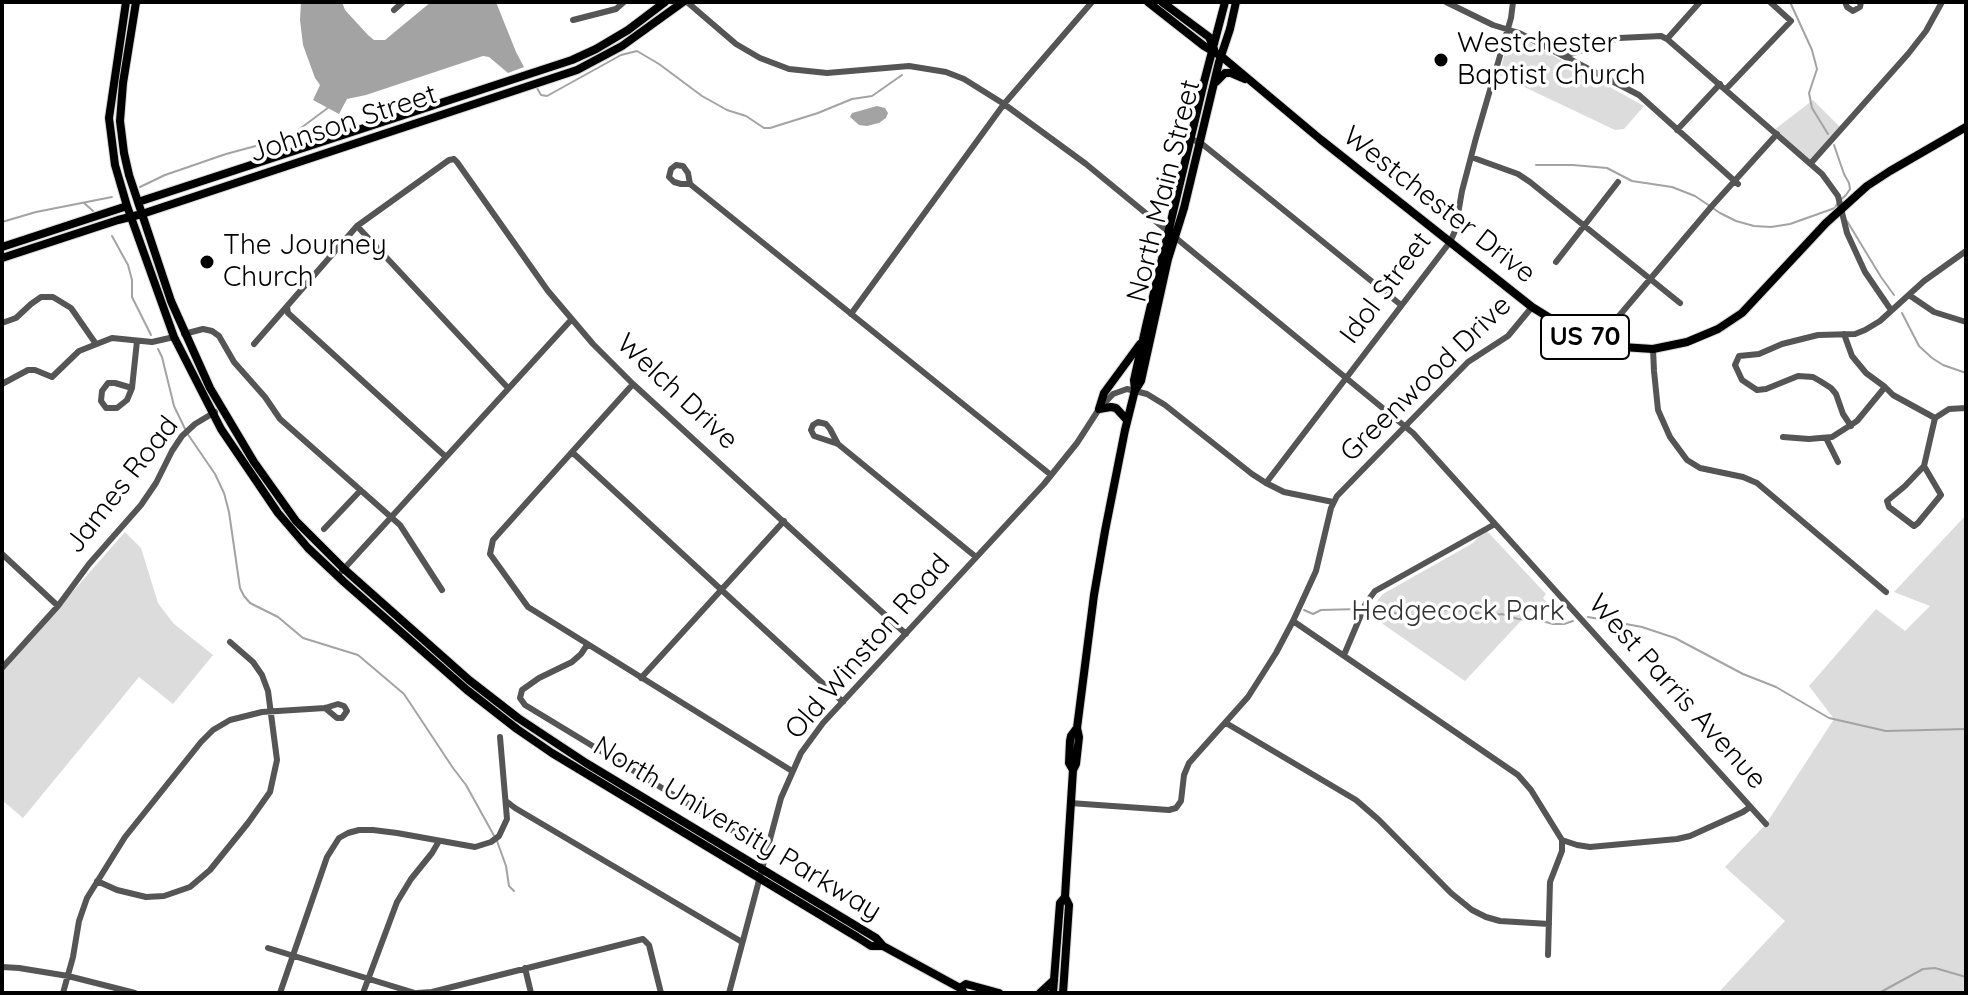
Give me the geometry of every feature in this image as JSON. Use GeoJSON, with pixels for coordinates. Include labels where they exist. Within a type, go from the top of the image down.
{"type":"FeatureCollection","features":[{"type":"Feature","properties":{"kind":"main road","name":"North University Parkway"},"geometry":{"type":"LineString","coordinates":[[126,2],[109,118],[115,165],[174,337],[217,411]]}},
{"type":"Feature","properties":{"kind":"main road","name":"North University Parkway"},"geometry":{"type":"LineString","coordinates":[[136,2],[123,83],[120,121],[124,153],[159,270],[184,334],[236,453],[278,513],[308,548],[518,718],[586,763],[876,938],[883,946]]}},
{"type":"Feature","properties":{"kind":"main road","name":"Johnson Street"},"geometry":{"type":"LineString","coordinates":[[138,202],[572,60],[628,30],[665,2]]}},
{"type":"Feature","properties":{"kind":"main road","name":"Johnson Street"},"geometry":{"type":"LineString","coordinates":[[2,258],[577,70],[622,46],[685,2]]}},
{"type":"Feature","properties":{"kind":"main road","name":"US 70"},"geometry":{"type":"LineString","coordinates":[[1148,2],[1204,46],[1218,53]]}},
{"type":"Feature","properties":{"kind":"main road","name":"US 70"},"geometry":{"type":"LineString","coordinates":[[1162,2],[1209,37],[1218,53]]}},
{"type":"Feature","properties":{"kind":"main road","name":"North Main Street"},"geometry":{"type":"LineString","coordinates":[[1135,390],[1134,380],[1162,256],[1173,234],[1201,143],[1225,2]]}},
{"type":"Feature","properties":{"kind":"main road","name":"North Main Street"},"geometry":{"type":"LineString","coordinates":[[1063,993],[1073,766],[1096,587],[1127,420],[1135,390],[1141,381],[1204,82],[1236,2]]}},
{"type":"Feature","properties":{"kind":"main road"},"geometry":{"type":"LineString","coordinates":[[1184,18],[1204,28],[1214,25],[1222,15]]}},
{"type":"Feature","properties":{"kind":"main road","name":"Westchester Drive"},"geometry":{"type":"LineString","coordinates":[[1218,53],[1310,131],[1532,307],[1557,324],[1588,338],[1622,347],[1653,349],[1687,342],[1718,329],[1742,313],[1841,208],[1867,186],[1965,130]]}},
{"type":"Feature","properties":{"kind":"main road"},"geometry":{"type":"LineString","coordinates":[[1213,86],[1222,75],[1231,73],[1262,89]]}},
{"type":"Feature","properties":{"kind":"main road","name":"Johnson Street"},"geometry":{"type":"LineString","coordinates":[[2,247],[127,206]]}},
{"type":"Feature","properties":{"kind":"main road"},"geometry":{"type":"LineString","coordinates":[[1127,420],[1116,408],[1099,409],[1104,393],[1145,337]]}},
{"type":"Feature","properties":{"kind":"main road","name":"North University Parkway"},"geometry":{"type":"LineString","coordinates":[[341,573],[467,690],[517,729],[871,946],[883,946]]}},
{"type":"Feature","properties":{"kind":"main road","name":"North Main Street"},"geometry":{"type":"LineString","coordinates":[[1053,993],[1060,903],[1065,897]]}},
{"type":"Feature","properties":{"kind":"main road"},"geometry":{"type":"LineString","coordinates":[[1059,916],[1068,923]]}},
{"type":"Feature","properties":{"kind":"main road"},"geometry":{"type":"LineString","coordinates":[[883,946],[962,990],[966,984],[999,993]]}},
{"type":"Feature","properties":{"kind":"main road"},"geometry":{"type":"LineString","coordinates":[[1040,993],[1055,979]]}},
{"type":"Feature","properties":{"kind":"street"},"geometry":{"type":"LineString","coordinates":[[394,10],[403,2]]}},
{"type":"Feature","properties":{"kind":"street"},"geometry":{"type":"LineString","coordinates":[[573,20],[616,9],[624,2]]}},
{"type":"Feature","properties":{"kind":"street","name":"West Parris Avenue"},"geometry":{"type":"LineString","coordinates":[[685,2],[736,44],[780,66],[827,73],[888,66],[926,67],[964,79],[1086,164],[1405,427],[1766,824]]}},
{"type":"Feature","properties":{"kind":"street"},"geometry":{"type":"LineString","coordinates":[[851,314],[1004,104],[1092,2]]}},
{"type":"Feature","properties":{"kind":"street"},"geometry":{"type":"LineString","coordinates":[[1446,2],[1565,56],[1639,95],[1736,182]]}},
{"type":"Feature","properties":{"kind":"street","name":"Idol Street"},"geometry":{"type":"LineString","coordinates":[[1266,483],[1450,242],[1513,2]]}},
{"type":"Feature","properties":{"kind":"street"},"geometry":{"type":"LineString","coordinates":[[1667,39],[1700,2]]}},
{"type":"Feature","properties":{"kind":"street"},"geometry":{"type":"LineString","coordinates":[[1677,130],[1792,22],[1770,2]]}},
{"type":"Feature","properties":{"kind":"street"},"geometry":{"type":"LineString","coordinates":[[1845,2],[1853,11],[1858,9],[1861,2]]}},
{"type":"Feature","properties":{"kind":"street"},"geometry":{"type":"LineString","coordinates":[[1811,163],[1908,54],[1926,31],[1942,2]]}},
{"type":"Feature","properties":{"kind":"street"},"geometry":{"type":"LineString","coordinates":[[1565,56],[1619,38],[1661,36],[1667,39],[1822,174],[1838,196],[1847,233],[1862,265],[1891,310]]}},
{"type":"Feature","properties":{"kind":"street"},"geometry":{"type":"LineString","coordinates":[[1613,323],[1777,134]]}},
{"type":"Feature","properties":{"kind":"street"},"geometry":{"type":"LineString","coordinates":[[1191,139],[1201,143],[1401,305]]}},
{"type":"Feature","properties":{"kind":"street"},"geometry":{"type":"LineString","coordinates":[[1471,157],[1524,178],[1680,303]]}},
{"type":"Feature","properties":{"kind":"street","name":"Welch Drive"},"geometry":{"type":"LineString","coordinates":[[357,226],[454,159],[571,320],[633,384],[906,634]]}},
{"type":"Feature","properties":{"kind":"street"},"geometry":{"type":"LineString","coordinates":[[1556,262],[1618,182]]}},
{"type":"Feature","properties":{"kind":"street"},"geometry":{"type":"LineString","coordinates":[[690,184],[1051,475]]}},
{"type":"Feature","properties":{"kind":"street","name":"Johnson Street"},"geometry":{"type":"LineString","coordinates":[[127,206],[138,202]]}},
{"type":"Feature","properties":{"kind":"street"},"geometry":{"type":"LineString","coordinates":[[254,344],[357,226],[508,388]]}},
{"type":"Feature","properties":{"kind":"street"},"geometry":{"type":"LineString","coordinates":[[1851,426],[1836,394],[1820,381],[1798,376],[1757,390],[1742,380],[1735,365],[1738,358],[1759,354],[1794,340],[1818,335],[1855,334],[1872,327],[1966,251]]}},
{"type":"Feature","properties":{"kind":"street"},"geometry":{"type":"LineString","coordinates":[[1909,295],[1934,312],[1966,322]]}},
{"type":"Feature","properties":{"kind":"street"},"geometry":{"type":"LineString","coordinates":[[2,323],[16,318],[41,297],[53,297],[71,308],[96,344]]}},
{"type":"Feature","properties":{"kind":"street"},"geometry":{"type":"LineString","coordinates":[[287,305],[288,313],[446,457]]}},
{"type":"Feature","properties":{"kind":"street","name":"Greenwood Drive"},"geometry":{"type":"LineString","coordinates":[[1070,803],[1176,808],[1181,801],[1184,775],[1189,763],[1238,709],[1260,679],[1293,621],[1316,571],[1333,502],[1468,362],[1515,329],[1532,307]]}},
{"type":"Feature","properties":{"kind":"street"},"geometry":{"type":"LineString","coordinates":[[341,573],[571,320]]}},
{"type":"Feature","properties":{"kind":"street"},"geometry":{"type":"LineString","coordinates":[[184,334],[203,329],[219,336],[234,362],[280,419],[400,525],[442,590]]}},
{"type":"Feature","properties":{"kind":"street"},"geometry":{"type":"LineString","coordinates":[[1844,334],[1852,356],[1866,373],[1893,395],[1935,418]]}},
{"type":"Feature","properties":{"kind":"street"},"geometry":{"type":"LineString","coordinates":[[2,384],[28,370],[52,377],[79,351],[112,338],[152,342],[174,337]]}},
{"type":"Feature","properties":{"kind":"street"},"geometry":{"type":"LineString","coordinates":[[132,388],[108,383],[102,391],[101,401],[106,408],[117,408],[127,400],[132,388],[137,341]]}},
{"type":"Feature","properties":{"kind":"street"},"geometry":{"type":"LineString","coordinates":[[1653,349],[1658,410],[1670,437],[1687,460],[1700,468],[1757,483],[1886,592]]}},
{"type":"Feature","properties":{"kind":"street"},"geometry":{"type":"LineString","coordinates":[[633,384],[491,544],[490,554],[528,607],[792,771]]}},
{"type":"Feature","properties":{"kind":"street"},"geometry":{"type":"LineString","coordinates":[[1783,437],[1832,437],[1851,426],[1885,387]]}},
{"type":"Feature","properties":{"kind":"street"},"geometry":{"type":"LineString","coordinates":[[1135,390],[1165,405],[1266,483],[1284,492],[1333,502]]}},
{"type":"Feature","properties":{"kind":"street","name":"Old Winston Road"},"geometry":{"type":"LineString","coordinates":[[729,993],[781,798],[812,736],[1051,475],[1113,394],[1135,390]]}},
{"type":"Feature","properties":{"kind":"street"},"geometry":{"type":"LineString","coordinates":[[1924,466],[1941,495],[1914,526],[1886,502],[1924,466],[1935,418],[1949,409],[1966,408]]}},
{"type":"Feature","properties":{"kind":"street","name":"James Road"},"geometry":{"type":"LineString","coordinates":[[2,668],[58,606],[89,564],[144,501],[177,443],[190,428],[217,411]]}},
{"type":"Feature","properties":{"kind":"street"},"geometry":{"type":"LineString","coordinates":[[838,444],[826,424],[818,422],[813,425],[811,430],[814,436],[838,444],[976,557]]}},
{"type":"Feature","properties":{"kind":"street"},"geometry":{"type":"LineString","coordinates":[[1826,438],[1838,462]]}},
{"type":"Feature","properties":{"kind":"street"},"geometry":{"type":"LineString","coordinates":[[572,452],[843,702]]}},
{"type":"Feature","properties":{"kind":"street"},"geometry":{"type":"LineString","coordinates":[[324,529],[360,491]]}},
{"type":"Feature","properties":{"kind":"street"},"geometry":{"type":"LineString","coordinates":[[641,678],[784,521]]}},
{"type":"Feature","properties":{"kind":"street"},"geometry":{"type":"LineString","coordinates":[[1344,655],[1366,603],[1375,591],[1495,524]]}},
{"type":"Feature","properties":{"kind":"street"},"geometry":{"type":"LineString","coordinates":[[2,554],[58,606]]}},
{"type":"Feature","properties":{"kind":"street"},"geometry":{"type":"LineString","coordinates":[[1293,621],[1518,775],[1531,790],[1562,840],[1562,851],[1550,882],[1548,955]]}},
{"type":"Feature","properties":{"kind":"street"},"geometry":{"type":"LineString","coordinates":[[97,881],[146,897],[164,896],[190,887],[210,870],[270,792],[277,760],[268,691],[253,662],[230,642]]}},
{"type":"Feature","properties":{"kind":"street"},"geometry":{"type":"LineString","coordinates":[[587,645],[572,662],[522,690],[520,698],[525,705],[733,831]]}},
{"type":"Feature","properties":{"kind":"street"},"geometry":{"type":"LineString","coordinates":[[63,993],[87,898],[141,816],[201,742],[230,720],[270,712],[325,708]]}},
{"type":"Feature","properties":{"kind":"street"},"geometry":{"type":"LineString","coordinates":[[1226,723],[1364,806],[1440,883],[1472,910],[1500,921],[1549,924]]}},
{"type":"Feature","properties":{"kind":"street"},"geometry":{"type":"LineString","coordinates":[[280,993],[327,857],[339,838],[359,830],[397,833],[475,847],[499,836],[507,819],[500,737]]}},
{"type":"Feature","properties":{"kind":"street"},"geometry":{"type":"LineString","coordinates":[[506,801],[742,942]]}},
{"type":"Feature","properties":{"kind":"street"},"geometry":{"type":"LineString","coordinates":[[1562,840],[1590,847],[1677,839],[1690,836],[1750,807]]}},
{"type":"Feature","properties":{"kind":"street"},"geometry":{"type":"LineString","coordinates":[[363,993],[397,902],[439,841]]}},
{"type":"Feature","properties":{"kind":"street"},"geometry":{"type":"LineString","coordinates":[[268,948],[416,993],[429,993],[643,939],[649,945],[661,993]]}},
{"type":"Feature","properties":{"kind":"street"},"geometry":{"type":"LineString","coordinates":[[2,967],[68,976],[135,993]]}},
{"type":"Feature","properties":{"kind":"street"},"geometry":{"type":"LineString","coordinates":[[525,968],[531,993]]}},
{"type":"Feature","properties":{"kind":"green space"},"geometry":{"type":"Polygon","coordinates":[[[1511,37],[1530,43],[1644,106],[1624,129],[1615,130],[1499,75],[1511,37]]]}},
{"type":"Feature","properties":{"kind":"green space"},"geometry":{"type":"Polygon","coordinates":[[[1813,100],[1842,129],[1811,163],[1774,130],[1813,100]]]}},
{"type":"Feature","properties":{"kind":"green space"},"geometry":{"type":"Polygon","coordinates":[[[1966,515],[1966,993],[1718,993],[1785,921],[1725,867],[1766,824],[1834,719],[1809,686],[1876,609],[1905,631],[1930,606],[1894,592],[1966,515]]]}},
{"type":"Feature","properties":{"kind":"green space","name":"Hedgecock Park"},"geometry":{"type":"Polygon","coordinates":[[[1485,529],[1546,594],[1543,598],[1554,610],[1532,609],[1465,681],[1367,613],[1383,594],[1473,543],[1485,529]]]}},
{"type":"Feature","properties":{"kind":"green space"},"geometry":{"type":"Polygon","coordinates":[[[125,532],[141,548],[158,603],[173,623],[213,655],[173,704],[139,677],[23,818],[2,800],[2,672],[125,532]]]}},
{"type":"Feature","properties":{"kind":"shaded area"},"geometry":{"type":"Polygon","coordinates":[[[301,2],[342,2],[345,10],[368,35],[374,40],[385,40],[431,2],[496,2],[524,67],[508,73],[489,57],[483,56],[347,99],[339,114],[313,100],[320,85],[303,45],[301,2]]]}},
{"type":"Feature","properties":{"kind":"shaded area"},"geometry":{"type":"Polygon","coordinates":[[[877,106],[885,108],[888,113],[879,123],[859,125],[850,117],[852,113],[877,106]]]}},
{"type":"Feature","properties":{"kind":"waterway"},"geometry":{"type":"LineString","coordinates":[[1790,2],[1812,50],[1817,69],[1809,93],[1812,108],[1828,134]]}},
{"type":"Feature","properties":{"kind":"waterway"},"geometry":{"type":"LineString","coordinates":[[537,88],[541,95],[547,96],[621,55],[637,51],[702,96],[727,110],[746,116],[764,128],[770,128],[852,99],[872,96],[902,75]]}},
{"type":"Feature","properties":{"kind":"waterway"},"geometry":{"type":"LineString","coordinates":[[140,187],[226,154],[289,137],[329,107]]}},
{"type":"Feature","properties":{"kind":"waterway"},"geometry":{"type":"LineString","coordinates":[[1536,165],[1607,168],[1632,181],[1672,187],[1695,196],[1736,221],[1771,227],[1790,224],[1835,208],[1846,195],[1850,189],[1849,183],[1834,145]]}},
{"type":"Feature","properties":{"kind":"waterway"},"geometry":{"type":"LineString","coordinates":[[2,222],[112,197]]}},
{"type":"Feature","properties":{"kind":"waterway"},"geometry":{"type":"LineString","coordinates":[[84,203],[93,211]]}},
{"type":"Feature","properties":{"kind":"waterway"},"geometry":{"type":"LineString","coordinates":[[1847,221],[1894,295]]}},
{"type":"Feature","properties":{"kind":"waterway"},"geometry":{"type":"LineString","coordinates":[[112,236],[128,265],[132,297],[151,335]]}},
{"type":"Feature","properties":{"kind":"waterway"},"geometry":{"type":"LineString","coordinates":[[1902,313],[1919,346],[1943,365],[1966,373]]}},
{"type":"Feature","properties":{"kind":"waterway"},"geometry":{"type":"LineString","coordinates":[[158,349],[174,406],[224,493],[240,588],[244,596],[250,603],[278,617],[303,638],[358,655],[404,694],[466,785],[497,841],[509,886],[514,891]]}},
{"type":"Feature","properties":{"kind":"waterway"},"geometry":{"type":"LineString","coordinates":[[1304,610],[1313,614],[1321,610],[1359,609]]}},
{"type":"Feature","properties":{"kind":"waterway"},"geometry":{"type":"LineString","coordinates":[[1371,609],[1410,616],[1452,610],[1488,616],[1502,614],[1553,624],[1573,621]]}},
{"type":"Feature","properties":{"kind":"waterway"},"geometry":{"type":"LineString","coordinates":[[1588,617],[1642,627],[1675,638],[1743,674],[1776,687],[1829,718],[1886,731],[1966,729]]}},
{"type":"Feature","properties":{"kind":"waterway"},"geometry":{"type":"LineString","coordinates":[[1879,993],[1923,969],[1935,968],[1966,977]]}},
{"type":"Feature","properties":{"kind":"place","name":"Westchester Baptist Church"},"geometry":{"type":"Point","coordinates":[1441,60]}},
{"type":"Feature","properties":{"kind":"place","name":"The Journey Church"},"geometry":{"type":"Point","coordinates":[207,262]}}]}
